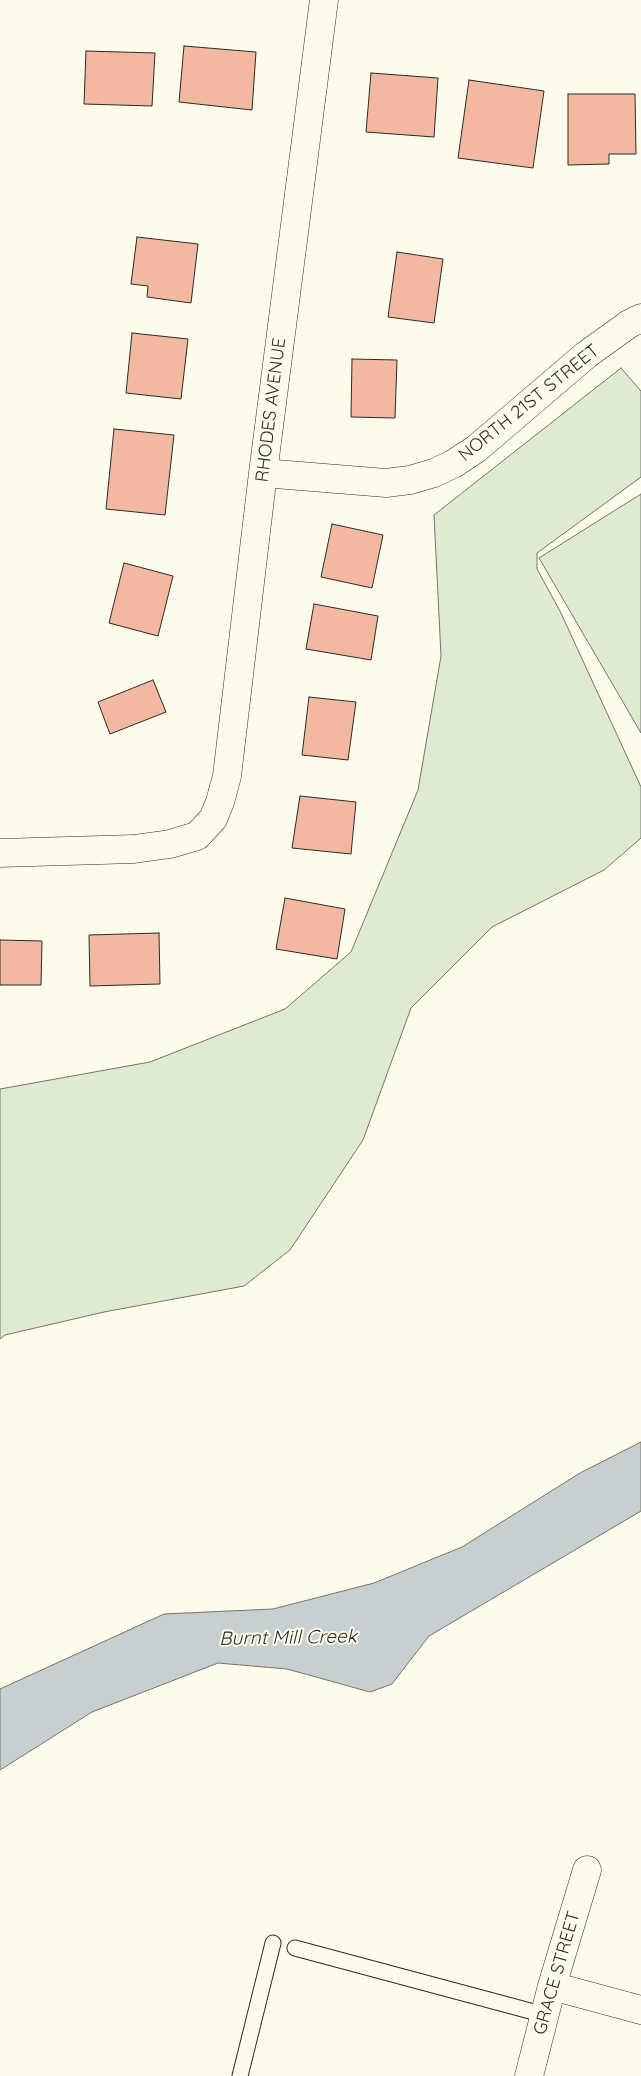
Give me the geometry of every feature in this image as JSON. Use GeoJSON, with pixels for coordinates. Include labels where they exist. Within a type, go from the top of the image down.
{"type":"FeatureCollection","features":[{"type":"Feature","properties":{"kind":"street","name":"RHODES AVENUE"},"geometry":{"type":"LineString","coordinates":[[0,853],[134,849],[170,844],[197,836],[213,819],[220,802],[227,776],[263,473],[324,0]]}},
{"type":"Feature","properties":{"kind":"street","name":"NORTH 21ST STREET"},"geometry":{"type":"LineString","coordinates":[[263,473],[386,483],[410,480],[434,473],[453,464],[476,449],[586,355],[629,324],[641,318]]}},
{"type":"Feature","properties":{"kind":"street","name":"GRACE STREET"},"geometry":{"type":"LineString","coordinates":[[529,2076],[552,1986],[587,1870]]}},
{"type":"Feature","properties":{"kind":"street"},"geometry":{"type":"LineString","coordinates":[[552,1986],[641,2010]]}},
{"type":"Feature","properties":{"kind":"lane"},"geometry":{"type":"LineString","coordinates":[[240,2076],[274,1943]]}},
{"type":"Feature","properties":{"kind":"lane"},"geometry":{"type":"LineString","coordinates":[[295,1948],[545,2015]]}},
{"type":"Feature","properties":{"kind":"green space"},"geometry":{"type":"Polygon","coordinates":[[[621,368],[641,391],[641,477],[537,553],[537,569],[560,611],[641,787],[641,838],[604,870],[492,927],[411,1008],[363,1140],[290,1250],[244,1286],[104,1312],[5,1335],[0,1339],[0,1089],[150,1062],[285,1009],[351,952],[418,790],[441,656],[434,515],[621,368]]]}},
{"type":"Feature","properties":{"kind":"green space"},"geometry":{"type":"Polygon","coordinates":[[[641,494],[641,733],[539,558],[641,494]]]}},
{"type":"Feature","properties":{"kind":"water","name":"Burnt Mill Creek"},"geometry":{"type":"Polygon","coordinates":[[[641,1442],[641,1511],[429,1636],[392,1684],[370,1692],[287,1669],[218,1663],[92,1712],[0,1770],[0,1689],[164,1614],[273,1609],[374,1583],[462,1547],[580,1473],[641,1442]]]}},
{"type":"Feature","properties":{"kind":"building"},"geometry":{"type":"Polygon","coordinates":[[[184,46],[256,52],[252,110],[179,102],[184,46]]]}},
{"type":"Feature","properties":{"kind":"building"},"geometry":{"type":"Polygon","coordinates":[[[86,51],[155,53],[152,106],[84,104],[86,51]]]}},
{"type":"Feature","properties":{"kind":"building"},"geometry":{"type":"Polygon","coordinates":[[[371,73],[438,78],[434,137],[366,132],[371,73]]]}},
{"type":"Feature","properties":{"kind":"building"},"geometry":{"type":"Polygon","coordinates":[[[469,80],[544,91],[533,168],[458,158],[469,80]]]}},
{"type":"Feature","properties":{"kind":"building"},"geometry":{"type":"Polygon","coordinates":[[[568,94],[635,94],[636,154],[609,154],[609,164],[568,165],[568,94]]]}},
{"type":"Feature","properties":{"kind":"building"},"geometry":{"type":"Polygon","coordinates":[[[137,237],[198,244],[191,303],[147,297],[148,286],[131,284],[137,237]]]}},
{"type":"Feature","properties":{"kind":"building"},"geometry":{"type":"Polygon","coordinates":[[[397,252],[443,259],[434,323],[388,317],[397,252]]]}},
{"type":"Feature","properties":{"kind":"building"},"geometry":{"type":"Polygon","coordinates":[[[132,333],[188,339],[181,399],[126,393],[132,333]]]}},
{"type":"Feature","properties":{"kind":"building"},"geometry":{"type":"Polygon","coordinates":[[[352,359],[397,360],[395,418],[351,417],[352,359]]]}},
{"type":"Feature","properties":{"kind":"building"},"geometry":{"type":"Polygon","coordinates":[[[114,429],[174,435],[165,515],[106,509],[114,429]]]}},
{"type":"Feature","properties":{"kind":"building"},"geometry":{"type":"Polygon","coordinates":[[[332,524],[383,535],[372,588],[321,577],[332,524]]]}},
{"type":"Feature","properties":{"kind":"building"},"geometry":{"type":"Polygon","coordinates":[[[124,563],[173,576],[158,636],[109,623],[124,563]]]}},
{"type":"Feature","properties":{"kind":"building"},"geometry":{"type":"Polygon","coordinates":[[[314,604],[378,616],[371,660],[306,649],[314,604]]]}},
{"type":"Feature","properties":{"kind":"building"},"geometry":{"type":"Polygon","coordinates":[[[153,680],[166,712],[110,734],[98,702],[153,680]]]}},
{"type":"Feature","properties":{"kind":"building"},"geometry":{"type":"Polygon","coordinates":[[[309,697],[356,702],[348,760],[302,755],[309,697]]]}},
{"type":"Feature","properties":{"kind":"building"},"geometry":{"type":"Polygon","coordinates":[[[300,796],[356,802],[351,854],[292,848],[300,796]]]}},
{"type":"Feature","properties":{"kind":"building"},"geometry":{"type":"Polygon","coordinates":[[[285,898],[345,909],[337,959],[276,949],[285,898]]]}},
{"type":"Feature","properties":{"kind":"building"},"geometry":{"type":"Polygon","coordinates":[[[159,933],[160,984],[90,986],[89,935],[159,933]]]}},
{"type":"Feature","properties":{"kind":"building"},"geometry":{"type":"Polygon","coordinates":[[[0,940],[42,941],[41,985],[0,985],[0,940]]]}}]}
